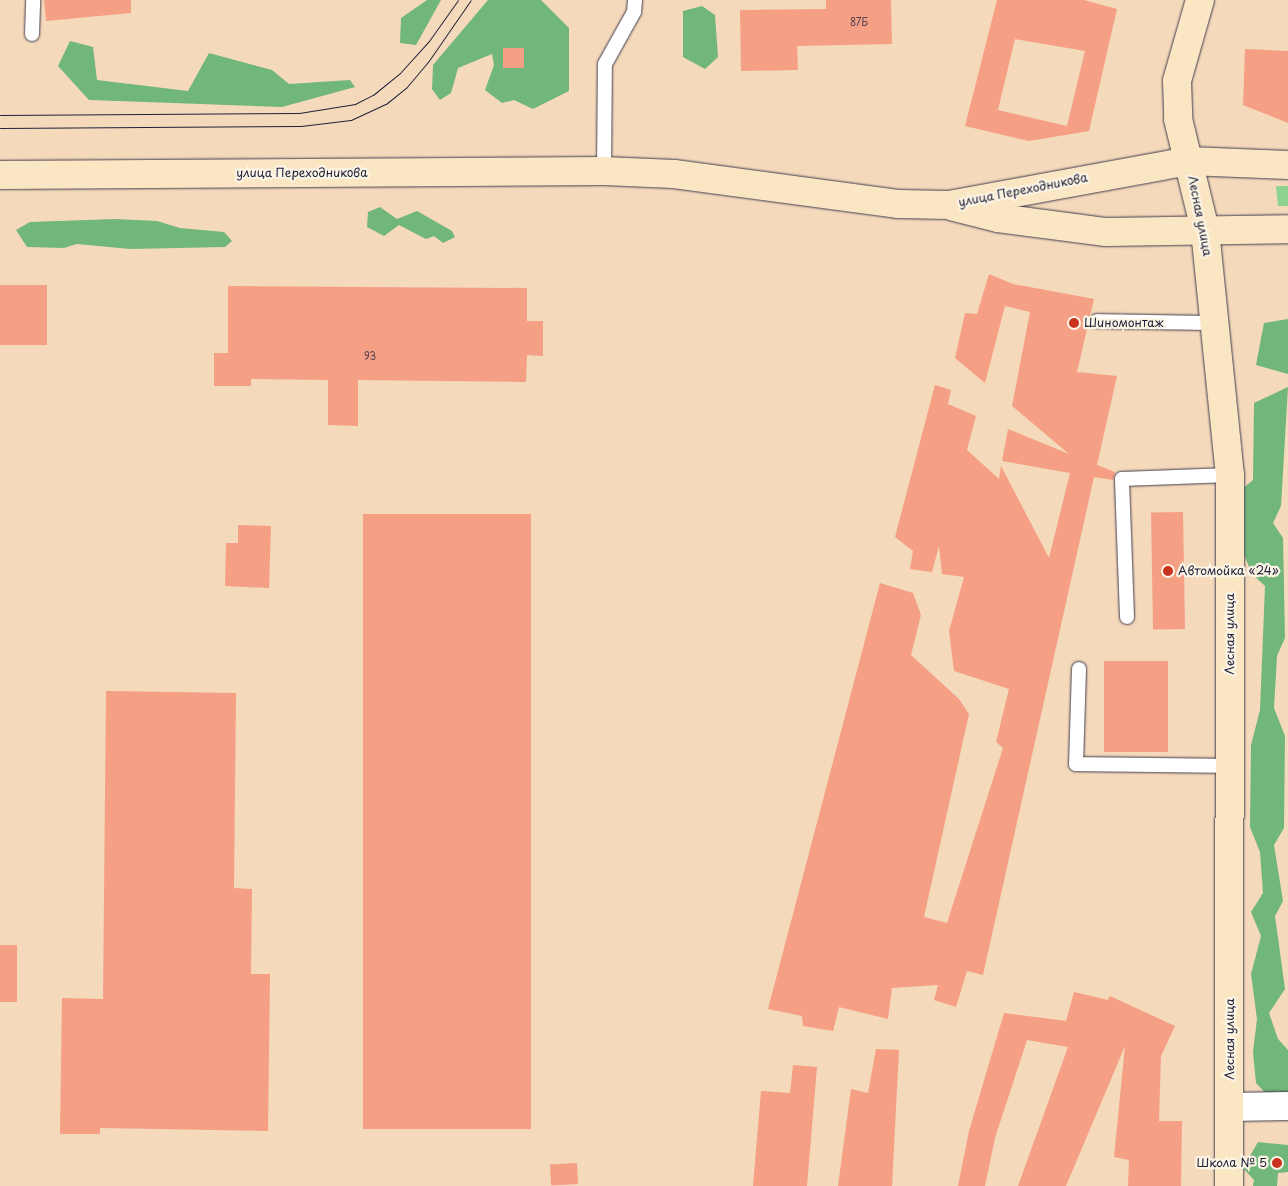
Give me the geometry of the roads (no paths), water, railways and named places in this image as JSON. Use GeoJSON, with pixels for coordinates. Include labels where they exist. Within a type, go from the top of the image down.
{"type":"FeatureCollection","features":[{"type":"Feature","properties":{"kind":"main road","name":"Лесная улица"},"geometry":{"type":"LineString","coordinates":[[1200,0],[1177,81],[1178,119],[1205,230],[1216,323],[1230,476],[1229,1186]]}},
{"type":"Feature","properties":{"kind":"main road","name":"улица Переходникова"},"geometry":{"type":"LineString","coordinates":[[0,176],[604,171],[692,176],[899,204],[949,205],[1188,161],[1288,165]]}},
{"type":"Feature","properties":{"kind":"main road","name":"улица Переходникова"},"geometry":{"type":"LineString","coordinates":[[949,205],[998,218],[1106,232],[1288,229]]}},
{"type":"Feature","properties":{"kind":"street"},"geometry":{"type":"LineString","coordinates":[[1230,1107],[1288,1106]]}},
{"type":"Feature","properties":{"kind":"lane"},"geometry":{"type":"LineString","coordinates":[[32,34],[33,0]]}},
{"type":"Feature","properties":{"kind":"lane"},"geometry":{"type":"LineString","coordinates":[[604,171],[605,64],[634,12],[635,0]]}},
{"type":"Feature","properties":{"kind":"lane"},"geometry":{"type":"LineString","coordinates":[[1098,320],[1216,323]]}},
{"type":"Feature","properties":{"kind":"lane"},"geometry":{"type":"LineString","coordinates":[[1127,617],[1122,479],[1230,476]]}},
{"type":"Feature","properties":{"kind":"lane"},"geometry":{"type":"LineString","coordinates":[[1079,669],[1076,764],[1230,766]]}},
{"type":"Feature","properties":{"kind":"tram line"},"geometry":{"type":"LineString","coordinates":[[0,115],[299,113],[355,104],[373,95],[400,73],[429,41],[458,0]]}},
{"type":"Feature","properties":{"kind":"tram line"},"geometry":{"type":"LineString","coordinates":[[0,128],[301,126],[351,120],[386,104],[406,88],[428,62],[471,0]]}},
{"type":"Feature","properties":{"kind":"place","name":"Шиномонтаж"},"geometry":{"type":"Point","coordinates":[1074,323]}},
{"type":"Feature","properties":{"kind":"place","name":"Автомойка «24»"},"geometry":{"type":"Point","coordinates":[1168,571]}},
{"type":"Feature","properties":{"kind":"place","name":"Школа № 5"},"geometry":{"type":"Point","coordinates":[1277,1163]}}]}
